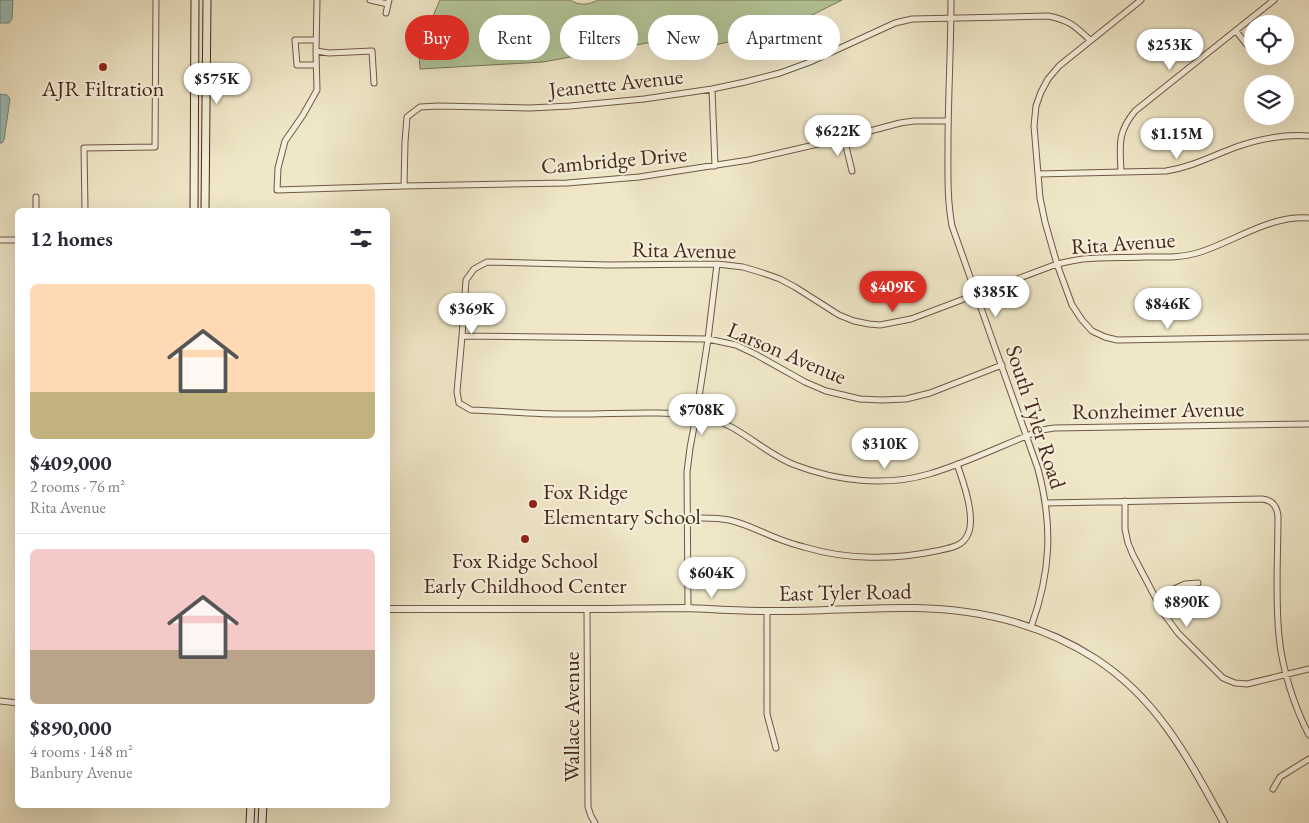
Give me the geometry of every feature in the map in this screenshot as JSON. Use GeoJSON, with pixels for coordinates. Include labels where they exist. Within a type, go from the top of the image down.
{"type":"FeatureCollection","features":[{"type":"Feature","properties":{"kind":"main road"},"geometry":{"type":"LineString","coordinates":[[194,208],[195,0]]}},
{"type":"Feature","properties":{"kind":"main road"},"geometry":{"type":"LineString","coordinates":[[205,208],[207,0]]}},
{"type":"Feature","properties":{"kind":"main road"},"geometry":{"type":"LineString","coordinates":[[250,823],[251,808]]}},
{"type":"Feature","properties":{"kind":"main road"},"geometry":{"type":"LineString","coordinates":[[262,823],[263,808]]}},
{"type":"Feature","properties":{"kind":"street"},"geometry":{"type":"LineString","coordinates":[[85,208],[84,148],[155,147],[156,0]]}},
{"type":"Feature","properties":{"kind":"street"},"geometry":{"type":"LineString","coordinates":[[316,0],[316,40],[316,65],[297,66],[295,40],[316,40]]}},
{"type":"Feature","properties":{"kind":"street"},"geometry":{"type":"LineString","coordinates":[[370,0],[388,2],[386,13]]}},
{"type":"Feature","properties":{"kind":"street","name":"South Tyler Road"},"geometry":{"type":"LineString","coordinates":[[951,0],[948,197],[952,226],[1027,436],[1038,469],[1046,503],[1049,527],[1048,559],[1044,584],[1031,626]]}},
{"type":"Feature","properties":{"kind":"street"},"geometry":{"type":"LineString","coordinates":[[1141,0],[1059,66],[1048,79],[1036,106],[1034,126],[1040,198],[1057,264],[1072,305],[1076,313],[1092,331],[1117,340],[1309,337]]}},
{"type":"Feature","properties":{"kind":"street"},"geometry":{"type":"LineString","coordinates":[[1121,172],[1120,141],[1122,130],[1135,112],[1274,0]]}},
{"type":"Feature","properties":{"kind":"street","name":"Jeanette Avenue"},"geometry":{"type":"LineString","coordinates":[[404,186],[407,117],[420,107],[530,108],[644,99],[712,89],[780,73],[810,62],[895,22],[912,19],[1048,16],[1062,19],[1075,26],[1090,40]]}},
{"type":"Feature","properties":{"kind":"street"},"geometry":{"type":"LineString","coordinates":[[1236,31],[1244,42]]}},
{"type":"Feature","properties":{"kind":"street"},"geometry":{"type":"LineString","coordinates":[[316,51],[329,53],[372,51],[374,83]]}},
{"type":"Feature","properties":{"kind":"street","name":"Cambridge Drive"},"geometry":{"type":"LineString","coordinates":[[316,65],[317,90],[285,141],[278,168],[277,190],[526,184],[639,177],[715,166],[776,154],[900,123],[948,121]]}},
{"type":"Feature","properties":{"kind":"street"},"geometry":{"type":"LineString","coordinates":[[712,89],[715,166]]}},
{"type":"Feature","properties":{"kind":"street"},"geometry":{"type":"LineString","coordinates":[[1038,174],[1182,169],[1260,140],[1280,136],[1309,136]]}},
{"type":"Feature","properties":{"kind":"street"},"geometry":{"type":"LineString","coordinates":[[844,138],[852,171]]}},
{"type":"Feature","properties":{"kind":"street"},"geometry":{"type":"LineString","coordinates":[[36,197],[36,208]]}},
{"type":"Feature","properties":{"kind":"street","name":"Rita Avenue"},"geometry":{"type":"LineString","coordinates":[[462,336],[466,280],[474,268],[487,262],[608,265],[717,264],[742,267],[764,273],[796,287],[839,314],[854,321],[880,325],[910,319],[1057,264],[1081,259],[1176,257],[1195,254],[1267,224],[1284,219],[1309,218]]}},
{"type":"Feature","properties":{"kind":"street"},"geometry":{"type":"LineString","coordinates":[[0,240],[15,240]]}},
{"type":"Feature","properties":{"kind":"street"},"geometry":{"type":"LineString","coordinates":[[688,608],[687,472],[708,339],[717,264]]}},
{"type":"Feature","properties":{"kind":"street","name":"Larson Avenue"},"geometry":{"type":"LineString","coordinates":[[462,336],[708,339],[736,345],[771,362],[805,382],[826,391],[860,399],[906,399],[930,393],[1002,365]]}},
{"type":"Feature","properties":{"kind":"street","name":"Ronzheimer Avenue"},"geometry":{"type":"LineString","coordinates":[[462,336],[457,392],[459,403],[471,410],[555,414],[676,413],[696,416],[722,422],[736,429],[769,452],[794,465],[821,474],[847,479],[899,480],[928,474],[1042,430],[1054,428],[1309,424]]}},
{"type":"Feature","properties":{"kind":"street"},"geometry":{"type":"LineString","coordinates":[[688,518],[730,520],[806,548],[834,554],[861,557],[894,557],[923,554],[957,546],[968,535],[971,526],[966,492],[957,464]]}},
{"type":"Feature","properties":{"kind":"street"},"geometry":{"type":"LineString","coordinates":[[1046,503],[1262,499],[1268,500],[1273,504],[1278,513],[1277,612],[1279,638],[1286,674],[1296,706],[1309,735]]}},
{"type":"Feature","properties":{"kind":"street"},"geometry":{"type":"LineString","coordinates":[[1125,501],[1125,529],[1128,543],[1164,614],[1171,625],[1219,674],[1228,681],[1247,684],[1309,669]]}},
{"type":"Feature","properties":{"kind":"street"},"geometry":{"type":"LineString","coordinates":[[1156,597],[1185,584],[1198,583]]}},
{"type":"Feature","properties":{"kind":"street","name":"East Tyler Road"},"geometry":{"type":"LineString","coordinates":[[390,609],[688,608],[767,612],[916,608],[964,611],[1031,626]]}},
{"type":"Feature","properties":{"kind":"street","name":"Wallace Avenue"},"geometry":{"type":"LineString","coordinates":[[587,609],[588,807],[595,823]]}},
{"type":"Feature","properties":{"kind":"street"},"geometry":{"type":"LineString","coordinates":[[767,612],[767,714],[776,748]]}},
{"type":"Feature","properties":{"kind":"street"},"geometry":{"type":"LineString","coordinates":[[1031,626],[1068,642],[1098,660],[1142,697],[1177,740],[1224,823]]}},
{"type":"Feature","properties":{"kind":"street"},"geometry":{"type":"LineString","coordinates":[[0,701],[15,703]]}},
{"type":"Feature","properties":{"kind":"street"},"geometry":{"type":"LineString","coordinates":[[1272,789],[1280,778],[1309,759]]}},
{"type":"Feature","properties":{"kind":"green space"},"geometry":{"type":"Polygon","coordinates":[[[440,0],[570,0],[584,4],[598,0],[842,0],[812,15],[728,15],[728,42],[718,44],[718,15],[648,15],[648,43],[638,45],[638,15],[560,15],[560,59],[543,62],[420,69],[419,60],[469,60],[469,15],[433,15],[440,0]]]}},
{"type":"Feature","properties":{"kind":"water"},"geometry":{"type":"Polygon","coordinates":[[[0,0],[13,0],[12,19],[9,23],[0,23],[0,0]]]}},
{"type":"Feature","properties":{"kind":"water"},"geometry":{"type":"Polygon","coordinates":[[[0,94],[7,95],[10,99],[2,143],[0,143],[0,94]]]}},
{"type":"Feature","properties":{"kind":"place","name":"AJR Filtration"},"geometry":{"type":"Point","coordinates":[103,67]}},
{"type":"Feature","properties":{"kind":"place","name":"Fox Ridge Elementary School"},"geometry":{"type":"Point","coordinates":[533,504]}},
{"type":"Feature","properties":{"kind":"place","name":"Fox Ridge School Early Childhood Center"},"geometry":{"type":"Point","coordinates":[525,539]}}]}
